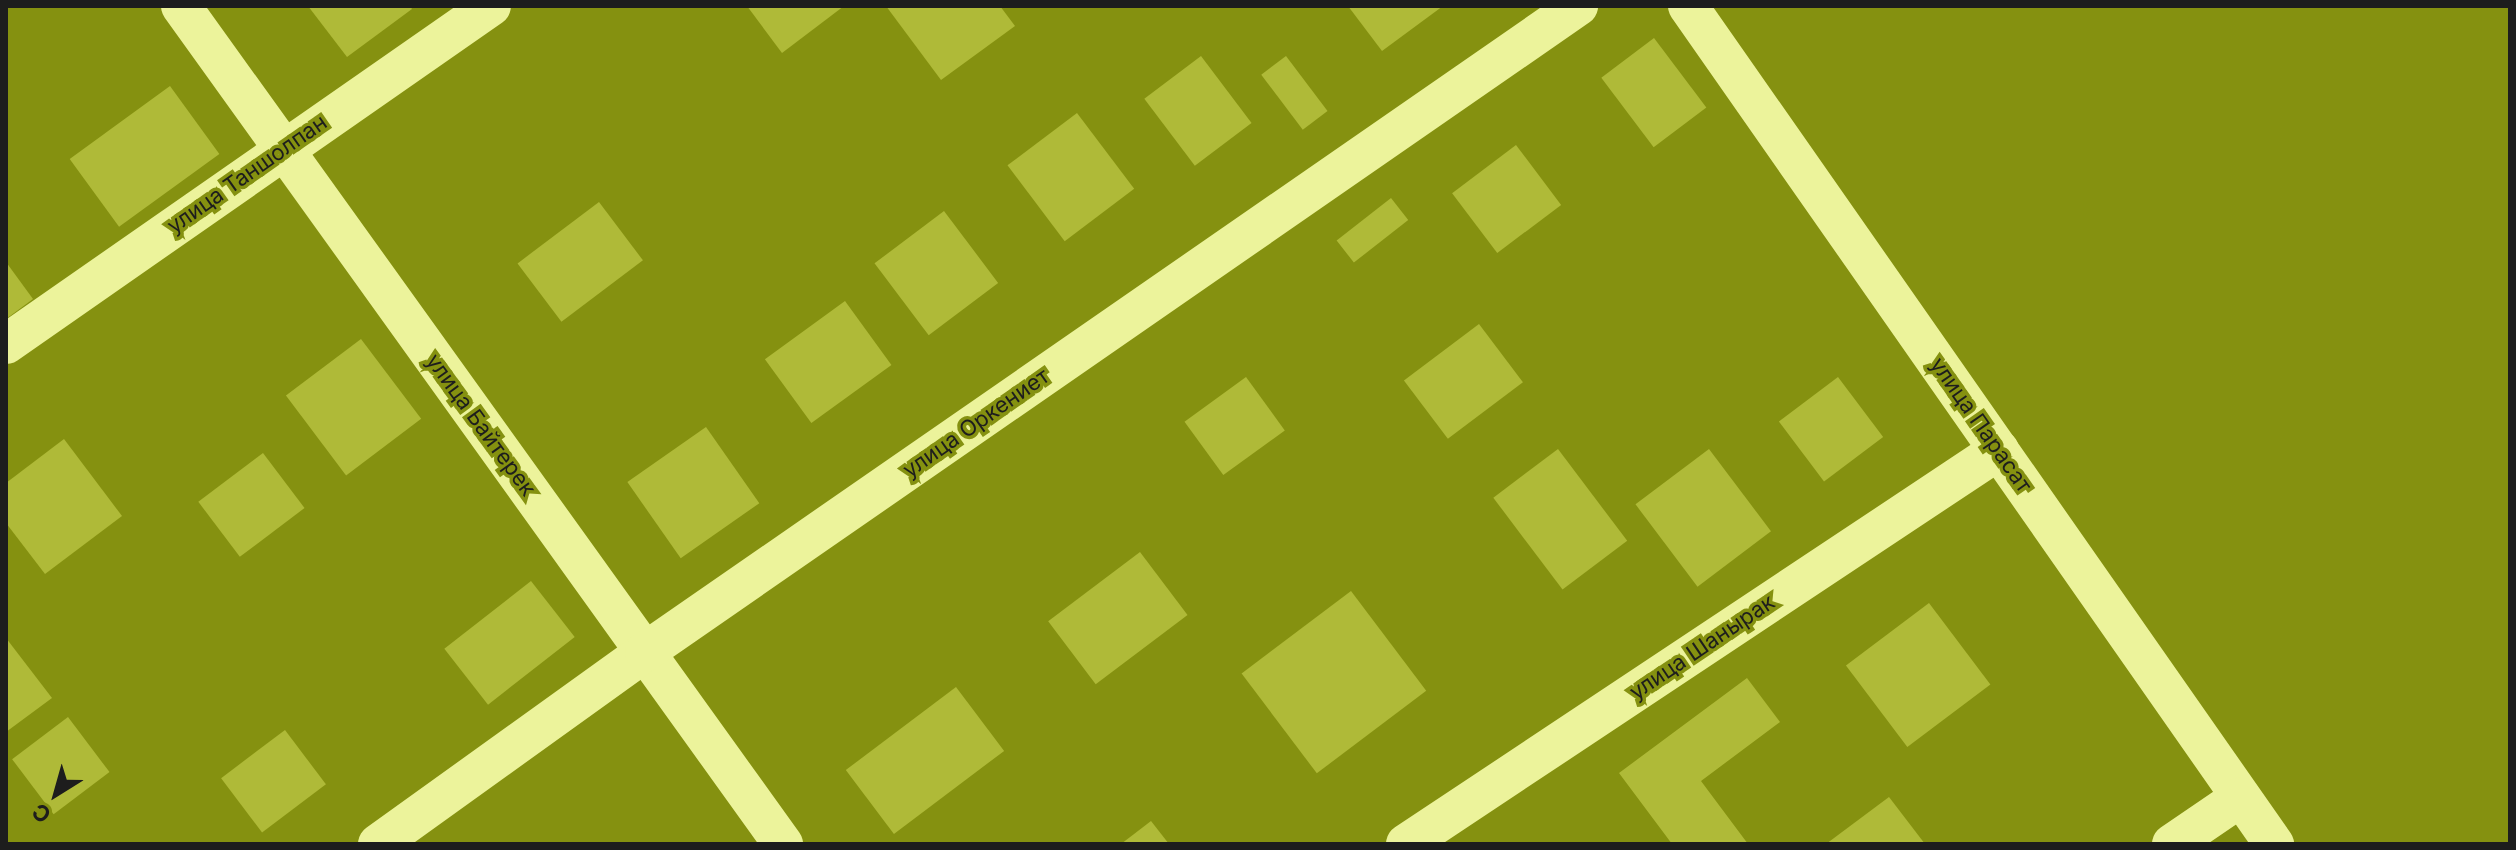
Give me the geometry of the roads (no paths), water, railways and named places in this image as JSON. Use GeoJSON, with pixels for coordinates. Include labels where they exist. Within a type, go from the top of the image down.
{"type":"FeatureCollection","features":[{"type":"Feature","properties":{"kind":"street","name":"улица Байтерек"},"geometry":{"type":"LineString","coordinates":[[181,6],[783,844]]}},
{"type":"Feature","properties":{"kind":"street","name":"улица Таншолпан"},"geometry":{"type":"LineString","coordinates":[[6,344],[491,6]]}},
{"type":"Feature","properties":{"kind":"street","name":"улица Оркениет"},"geometry":{"type":"LineString","coordinates":[[378,844],[645,652],[1578,6]]}},
{"type":"Feature","properties":{"kind":"street","name":"улица Парасат"},"geometry":{"type":"LineString","coordinates":[[1688,6],[2274,844]]}},
{"type":"Feature","properties":{"kind":"street","name":"улица Шанырак"},"geometry":{"type":"LineString","coordinates":[[1406,844],[1999,450]]}},
{"type":"Feature","properties":{"kind":"street"},"geometry":{"type":"LineString","coordinates":[[2172,844],[2241,797]]}}]}
